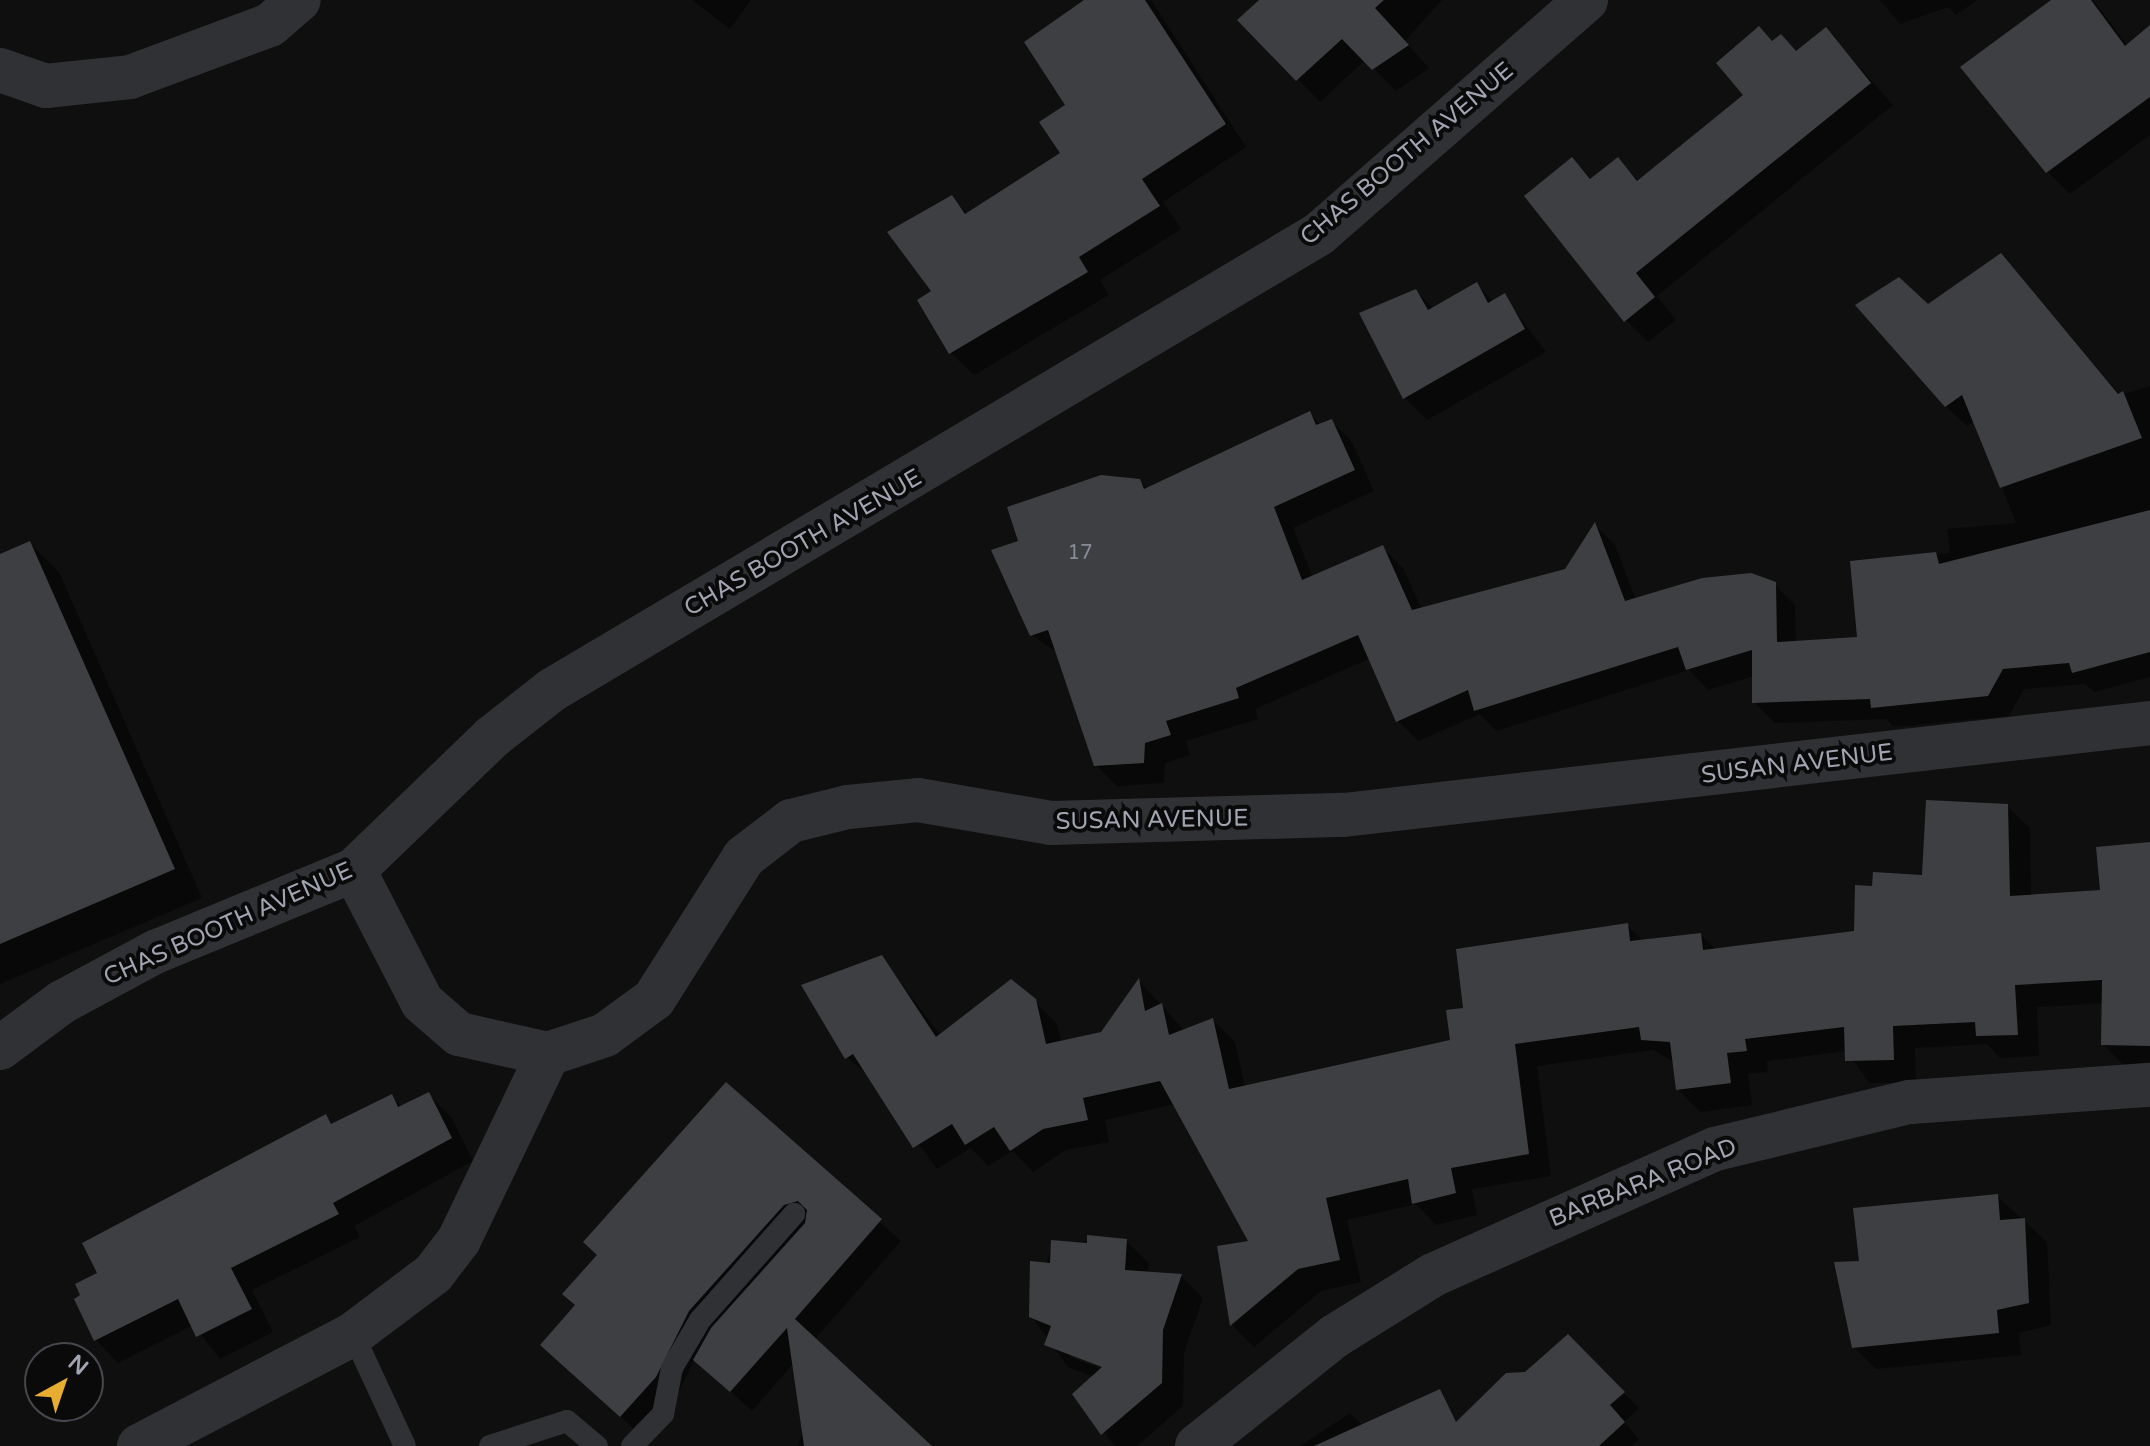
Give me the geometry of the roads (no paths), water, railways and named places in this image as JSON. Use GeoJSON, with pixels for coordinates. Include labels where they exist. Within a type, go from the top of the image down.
{"type":"FeatureCollection","features":[{"type":"Feature","properties":{"kind":"street"},"geometry":{"type":"LineString","coordinates":[[0,70],[46,86],[130,77],[270,25],[299,0]]}},
{"type":"Feature","properties":{"kind":"street","name":"CHAS BOOTH AVENUE"},"geometry":{"type":"LineString","coordinates":[[0,1048],[62,1002],[155,952],[354,870],[492,737],[552,690],[1319,234],[1586,0]]}},
{"type":"Feature","properties":{"kind":"street","name":"SUSAN AVENUE"},"geometry":{"type":"LineString","coordinates":[[548,1054],[605,1035],[654,999],[744,857],[791,821],[848,807],[918,800],[1051,823],[1344,815],[2150,723]]}},
{"type":"Feature","properties":{"kind":"street"},"geometry":{"type":"LineString","coordinates":[[139,1446],[353,1334],[433,1274],[459,1240],[548,1054],[459,1034],[422,1002],[354,870]]}},
{"type":"Feature","properties":{"kind":"street","name":"BARBARA ROAD"},"geometry":{"type":"LineString","coordinates":[[1197,1446],[1335,1336],[1433,1275],[1715,1149],[1910,1102],[2150,1085]]}},
{"type":"Feature","properties":{"kind":"lane"},"geometry":{"type":"LineString","coordinates":[[632,1446],[663,1414],[672,1368],[700,1320],[794,1214]]}},
{"type":"Feature","properties":{"kind":"lane"},"geometry":{"type":"LineString","coordinates":[[353,1334],[405,1446]]}},
{"type":"Feature","properties":{"kind":"lane"},"geometry":{"type":"LineString","coordinates":[[490,1446],[567,1421],[597,1446]]}}]}
